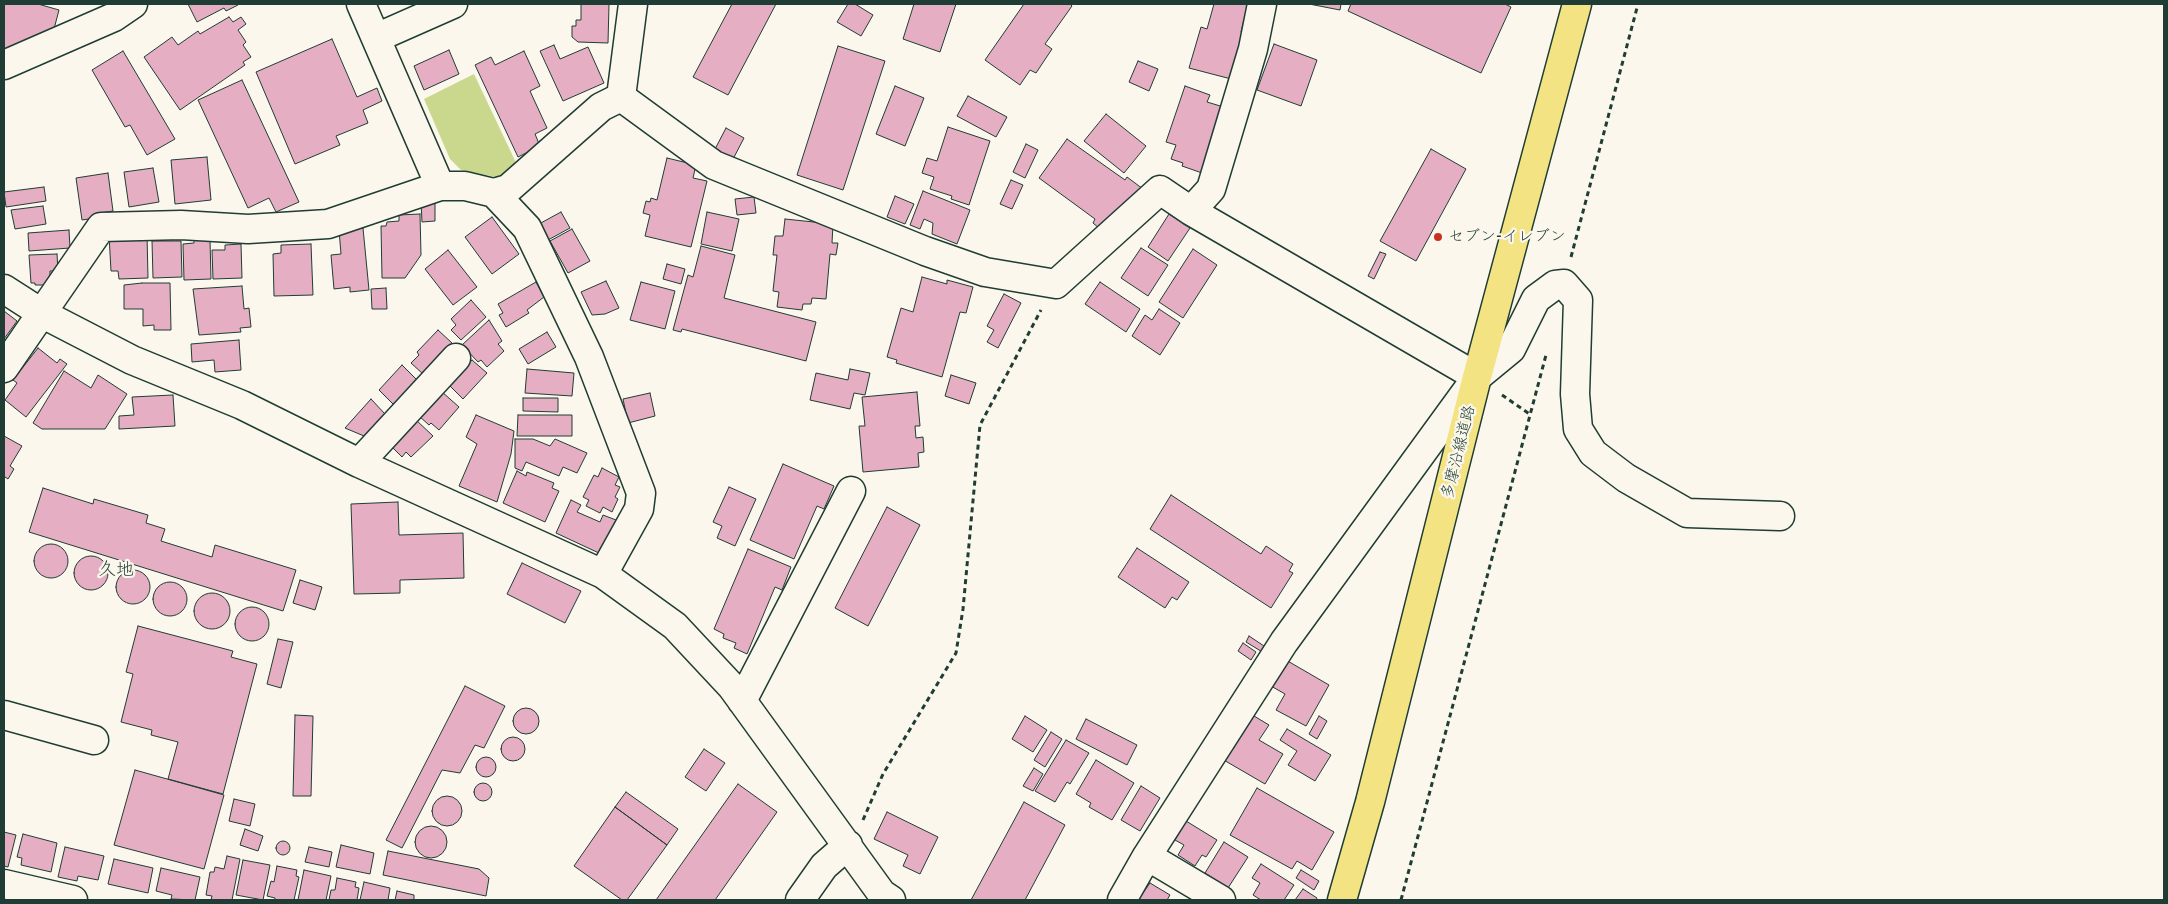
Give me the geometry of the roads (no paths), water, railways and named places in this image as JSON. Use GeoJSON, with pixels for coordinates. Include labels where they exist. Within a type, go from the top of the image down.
{"type":"FeatureCollection","features":[{"type":"Feature","properties":{"kind":"main road","name":"多摩沿線道路"},"geometry":{"type":"LineString","coordinates":[[1342,900],[1370,802],[1477,377],[1577,4]]}},
{"type":"Feature","properties":{"kind":"street"},"geometry":{"type":"LineString","coordinates":[[4,65],[114,17],[133,4]]}},
{"type":"Feature","properties":{"kind":"street"},"geometry":{"type":"LineString","coordinates":[[361,4],[440,186]]}},
{"type":"Feature","properties":{"kind":"street"},"geometry":{"type":"LineString","coordinates":[[376,38],[453,4]]}},
{"type":"Feature","properties":{"kind":"street"},"geometry":{"type":"LineString","coordinates":[[621,97],[633,4]]}},
{"type":"Feature","properties":{"kind":"street"},"geometry":{"type":"LineString","coordinates":[[1191,211],[1211,189],[1253,49],[1262,4]]}},
{"type":"Feature","properties":{"kind":"street"},"geometry":{"type":"LineString","coordinates":[[4,368],[43,314],[101,227],[181,224],[248,229],[328,224],[440,186],[465,186],[494,193],[508,189],[601,107],[621,97]]}},
{"type":"Feature","properties":{"kind":"street"},"geometry":{"type":"LineString","coordinates":[[621,97],[714,165],[925,252],[985,272],[1056,284],[1160,190],[1191,211],[1477,377]]}},
{"type":"Feature","properties":{"kind":"street"},"geometry":{"type":"LineString","coordinates":[[494,193],[527,228],[589,357],[619,440],[641,493],[639,509],[602,574]]}},
{"type":"Feature","properties":{"kind":"street"},"geometry":{"type":"LineString","coordinates":[[1122,900],[1147,856],[1284,642],[1477,377],[1511,349],[1536,299],[1555,285],[1564,284],[1578,300],[1575,394],[1578,429],[1593,453],[1626,478],[1687,513],[1780,516]]}},
{"type":"Feature","properties":{"kind":"street"},"geometry":{"type":"LineString","coordinates":[[4,289],[43,314],[132,360],[242,405],[359,463],[602,574],[676,626],[742,701],[882,894],[892,900]]}},
{"type":"Feature","properties":{"kind":"street"},"geometry":{"type":"LineString","coordinates":[[359,463],[456,358]]}},
{"type":"Feature","properties":{"kind":"street"},"geometry":{"type":"LineString","coordinates":[[742,701],[851,491]]}},
{"type":"Feature","properties":{"kind":"street"},"geometry":{"type":"LineString","coordinates":[[4,715],[94,740]]}},
{"type":"Feature","properties":{"kind":"street"},"geometry":{"type":"LineString","coordinates":[[800,900],[824,866],[848,845]]}},
{"type":"Feature","properties":{"kind":"street"},"geometry":{"type":"LineString","coordinates":[[1147,856],[1221,900]]}},
{"type":"Feature","properties":{"kind":"street"},"geometry":{"type":"LineString","coordinates":[[4,884],[73,900]]}},
{"type":"Feature","properties":{"kind":"place","name":"セブン-イレブン"},"geometry":{"type":"Point","coordinates":[1438,237]}},
{"type":"Feature","properties":{"kind":"district","name":"久地"},"geometry":{"type":"Point","coordinates":[116,570]}}]}
